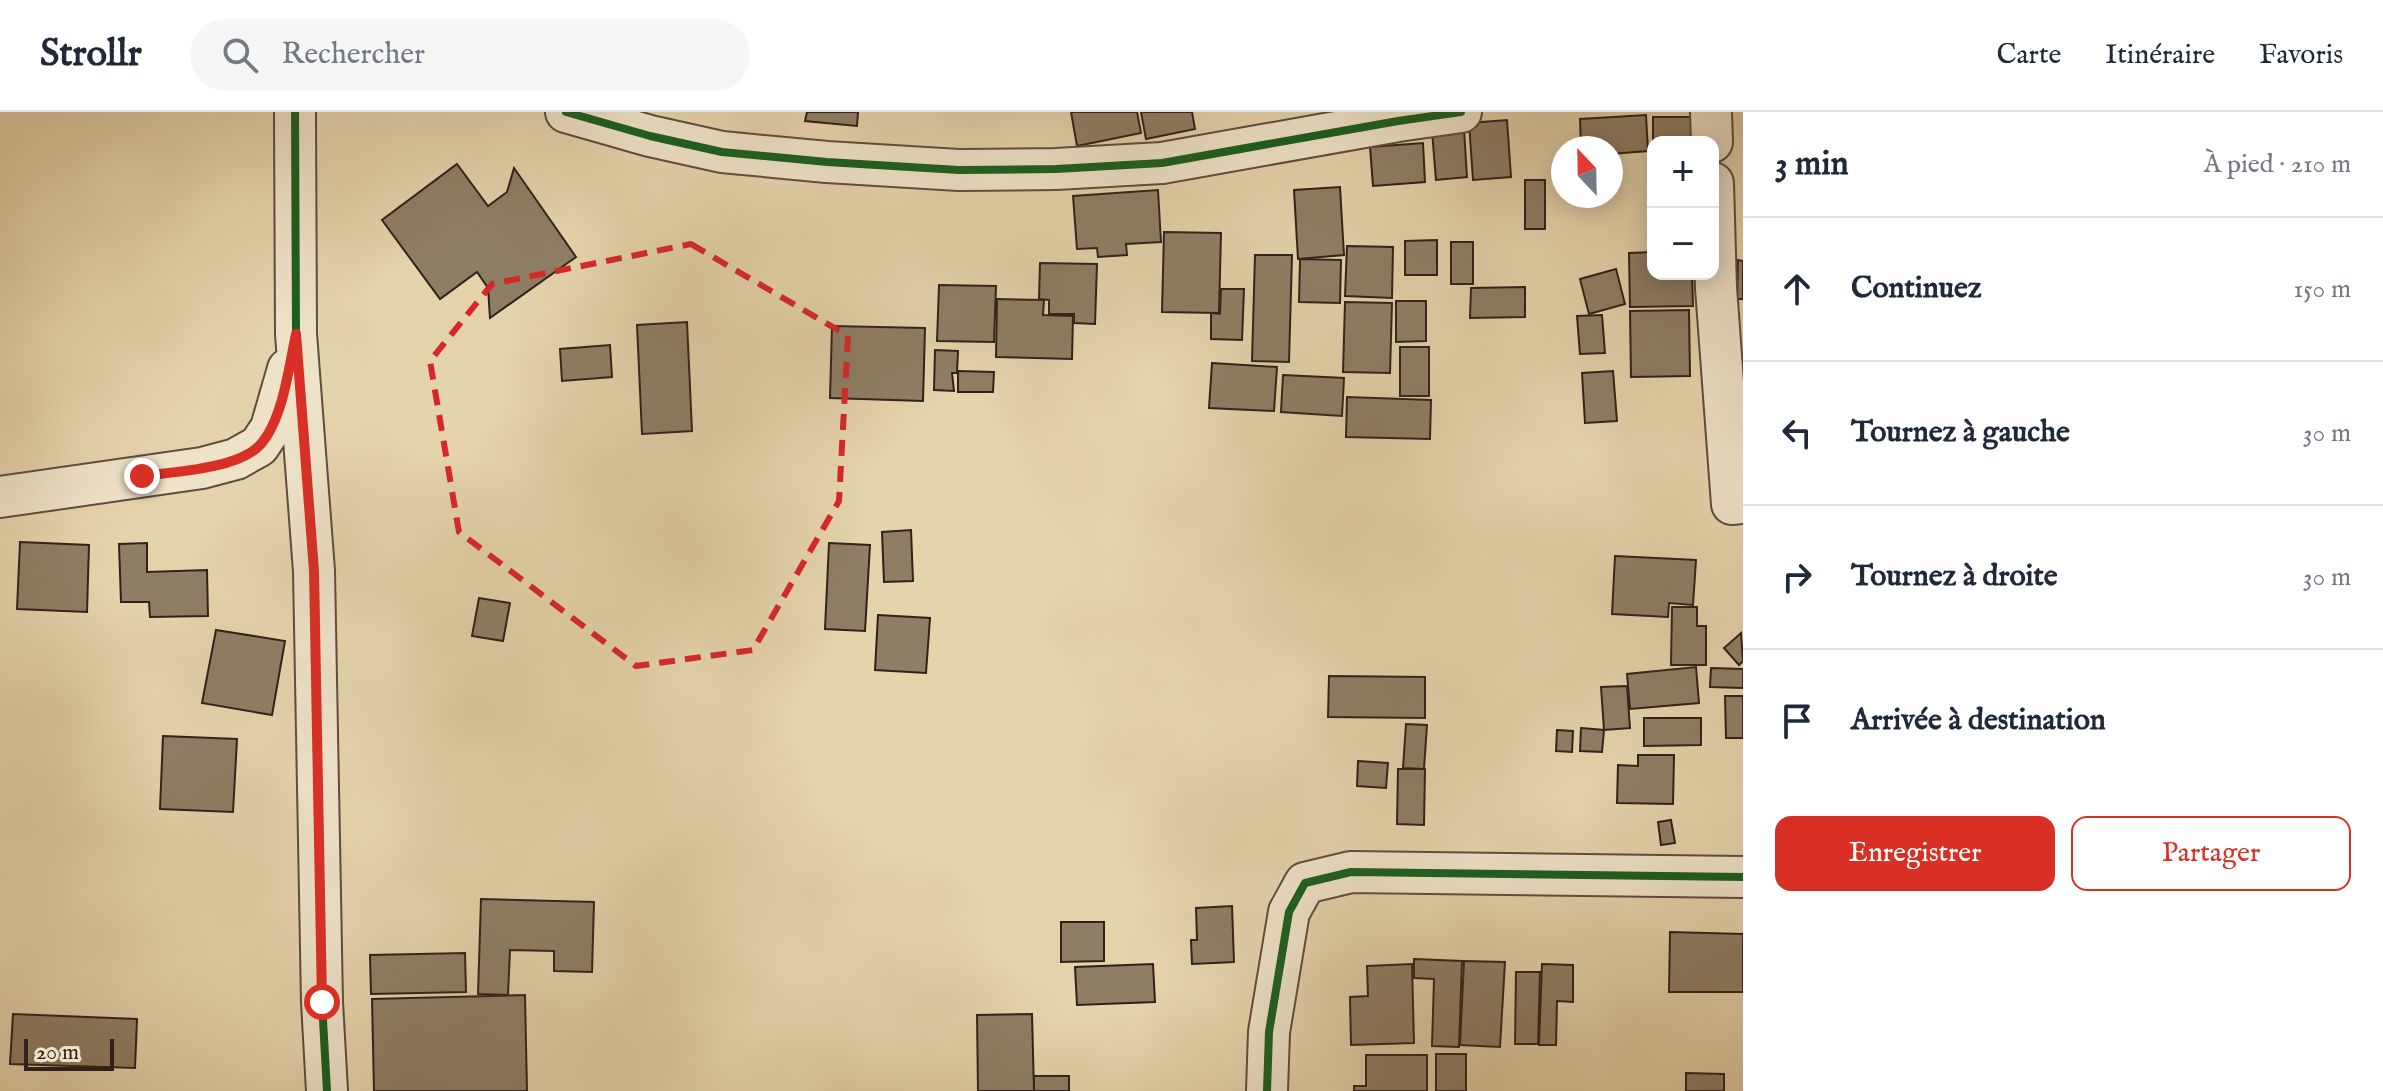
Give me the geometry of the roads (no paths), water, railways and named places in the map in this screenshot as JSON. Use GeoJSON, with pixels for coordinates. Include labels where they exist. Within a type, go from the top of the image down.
{"type":"FeatureCollection","features":[{"type":"Feature","properties":{"kind":"street"},"geometry":{"type":"LineString","coordinates":[[295,112],[296,334],[314,571],[322,1002],[327,1091]]}},
{"type":"Feature","properties":{"kind":"street"},"geometry":{"type":"LineString","coordinates":[[566,112],[722,152],[959,170],[1162,163],[1461,112]]}},
{"type":"Feature","properties":{"kind":"street"},"geometry":{"type":"LineString","coordinates":[[1711,112],[1712,136]]}},
{"type":"Feature","properties":{"kind":"street"},"geometry":{"type":"LineString","coordinates":[[1714,208],[1716,288],[1732,504],[1743,503]]}},
{"type":"Feature","properties":{"kind":"street"},"geometry":{"type":"LineString","coordinates":[[0,497],[202,468],[236,459],[259,446],[271,428],[284,389],[296,334]]}},
{"type":"Feature","properties":{"kind":"street"},"geometry":{"type":"LineString","coordinates":[[1267,1091],[1269,1032],[1289,912],[1305,883],[1351,872],[1743,877]]}}]}
